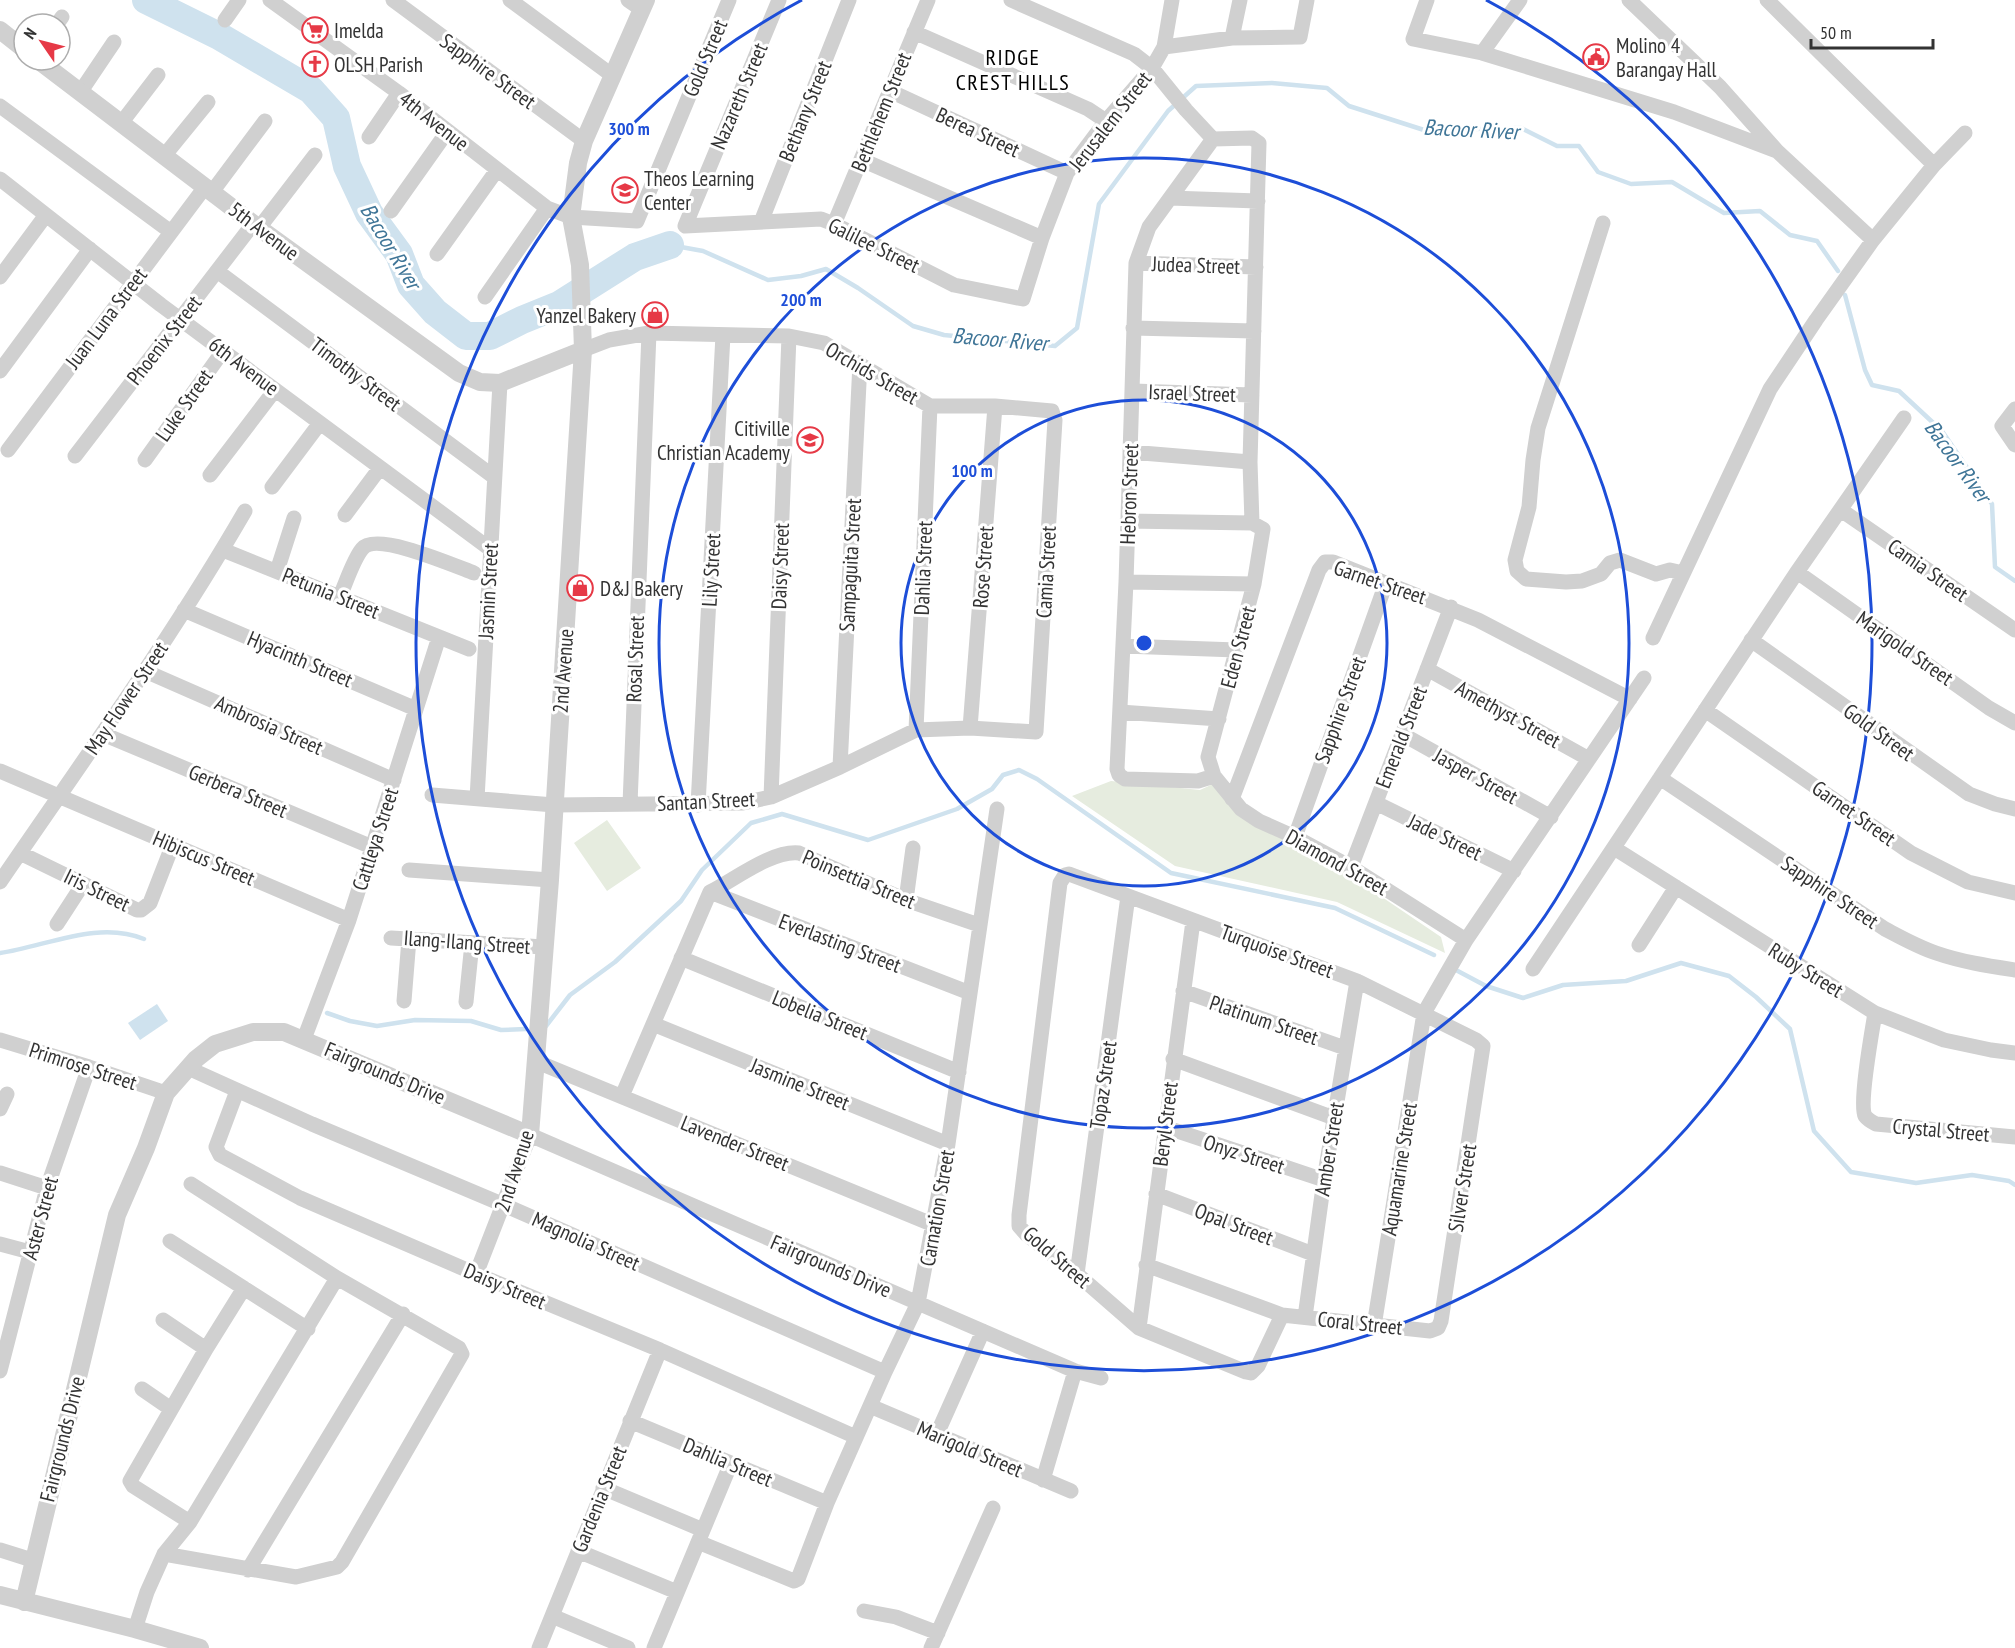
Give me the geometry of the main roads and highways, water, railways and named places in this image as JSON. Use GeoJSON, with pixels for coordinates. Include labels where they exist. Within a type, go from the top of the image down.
{"type":"FeatureCollection","features":[{"type":"Feature","properties":{"kind":"water"},"geometry":{"type":"Polygon","coordinates":[[[157,1004],[168,1021],[140,1040],[128,1023],[157,1004]]]}},
{"type":"Feature","properties":{"kind":"waterway","name":"Bacoor River"},"geometry":{"type":"LineString","coordinates":[[146,0],[219,36],[311,90],[336,118],[347,166],[369,213],[399,254],[411,285],[435,312],[466,336],[490,336],[559,305],[635,257],[670,245]]}},
{"type":"Feature","properties":{"kind":"waterway","name":"Bacoor River"},"geometry":{"type":"LineString","coordinates":[[670,245],[703,251],[768,280],[801,276],[826,269],[913,326],[944,335],[1055,346],[1077,328],[1099,204],[1168,111],[1196,86],[1272,83],[1327,88],[1349,106],[1424,130],[1521,128],[1557,146],[1579,146],[1598,172],[1631,184],[1672,182],[1724,213],[1760,211],[1790,235],[1817,241],[1838,271]]}},
{"type":"Feature","properties":{"kind":"waterway","name":"Bacoor River"},"geometry":{"type":"LineString","coordinates":[[1845,295],[1865,370],[1872,385],[1899,391],[1942,431],[1992,504],[1995,567],[2015,581]]}},
{"type":"Feature","properties":{"kind":"waterway"},"geometry":{"type":"LineString","coordinates":[[546,1026],[570,995],[615,962],[681,901],[702,870],[751,823],[782,814],[868,840],[957,809],[992,789],[1003,775],[1019,770],[1037,779],[1171,873],[1335,908],[1434,955]]}},
{"type":"Feature","properties":{"kind":"waterway"},"geometry":{"type":"LineString","coordinates":[[0,953],[91,933],[127,934],[144,939]]}},
{"type":"Feature","properties":{"kind":"waterway"},"geometry":{"type":"LineString","coordinates":[[1454,969],[1486,986],[1523,998],[1563,985],[1626,981],[1681,963],[1729,976],[1756,997],[1790,1029],[1814,1131],[1851,1172],[1916,1183],[1972,1175],[2009,1181],[2015,1185]]}},
{"type":"Feature","properties":{"kind":"waterway"},"geometry":{"type":"LineString","coordinates":[[327,1013],[350,1021],[377,1026],[415,1020],[471,1021],[501,1030],[526,1029]]}},
{"type":"Feature","properties":{"kind":"place","name":"Imelda"},"geometry":{"type":"Point","coordinates":[315,30]}},
{"type":"Feature","properties":{"kind":"place","name":"Molino 4 Barangay Hall"},"geometry":{"type":"Point","coordinates":[1596,57]}},
{"type":"Feature","properties":{"kind":"place","name":"OLSH Parish"},"geometry":{"type":"Point","coordinates":[315,64]}},
{"type":"Feature","properties":{"kind":"place","name":"Theos Learning Center"},"geometry":{"type":"Point","coordinates":[625,190]}},
{"type":"Feature","properties":{"kind":"place","name":"Yanzel Bakery"},"geometry":{"type":"Point","coordinates":[655,315]}},
{"type":"Feature","properties":{"kind":"place","name":"Citiville Christian Academy"},"geometry":{"type":"Point","coordinates":[810,440]}},
{"type":"Feature","properties":{"kind":"place","name":"D&J Bakery"},"geometry":{"type":"Point","coordinates":[580,588]}},
{"type":"Feature","properties":{"kind":"district","name":"RIDGE CREST HILLS"},"geometry":{"type":"Point","coordinates":[1013,70]}}]}
